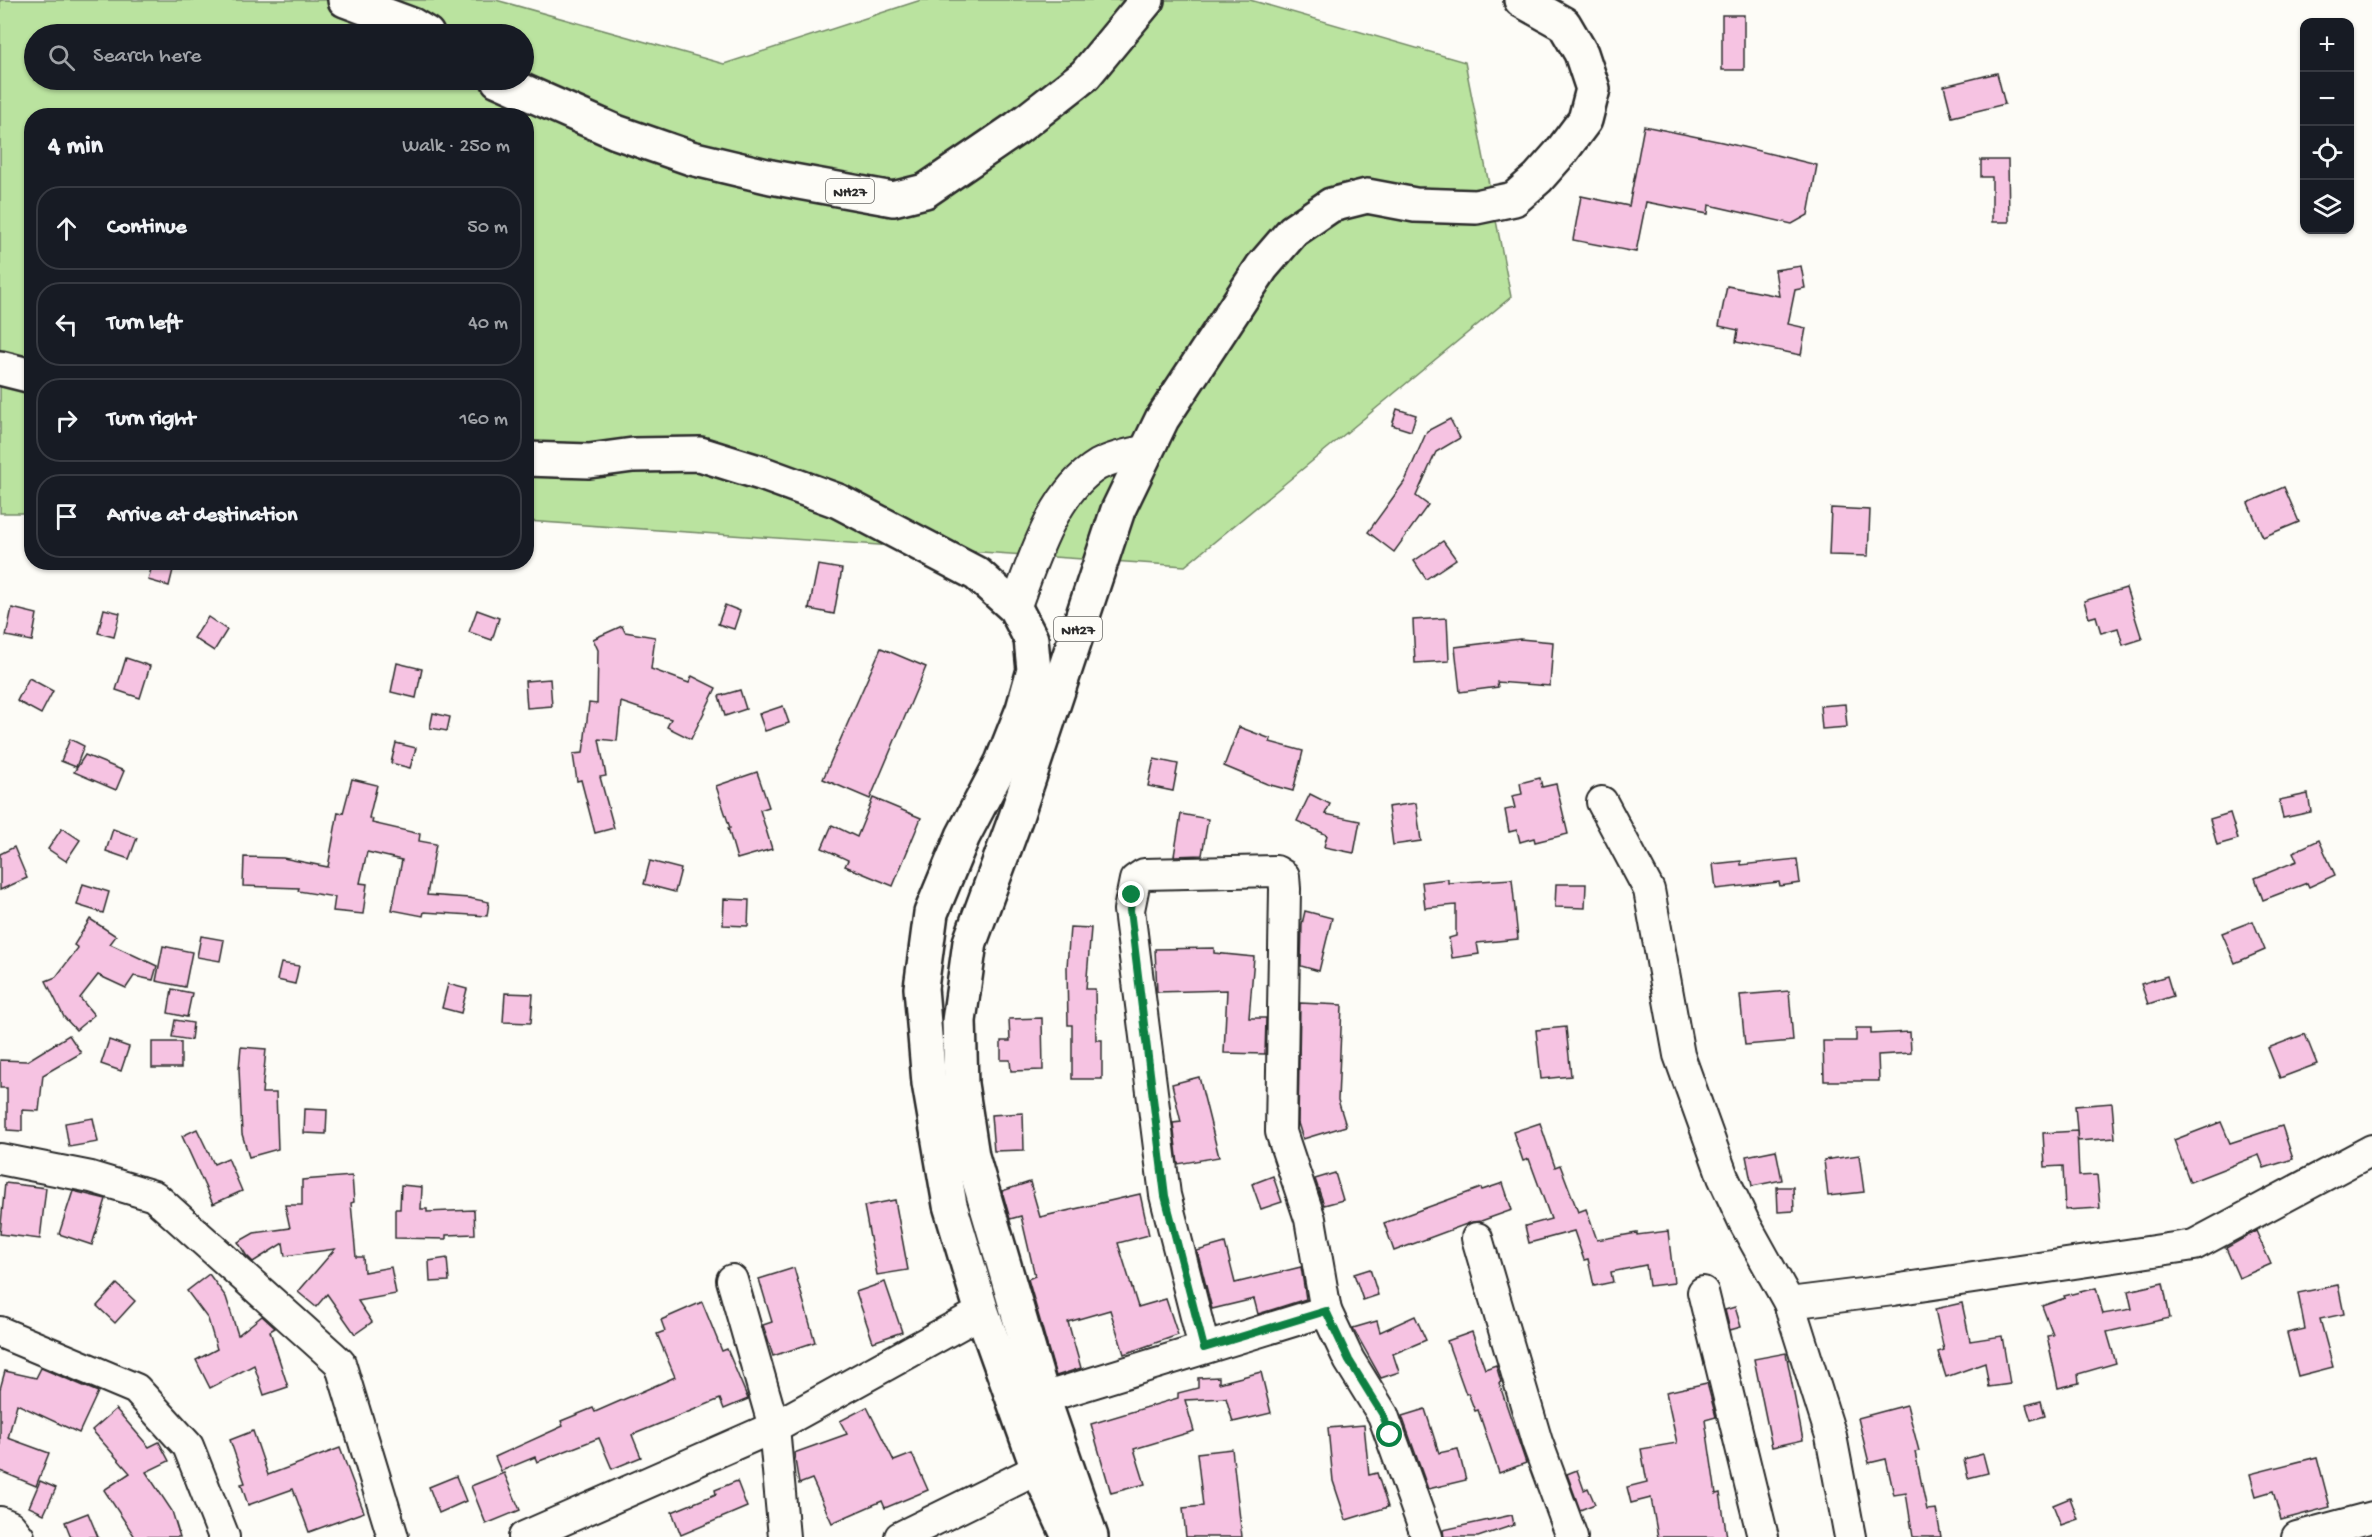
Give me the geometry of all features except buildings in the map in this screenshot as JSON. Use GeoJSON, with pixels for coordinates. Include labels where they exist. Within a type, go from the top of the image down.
{"type":"FeatureCollection","features":[{"type":"Feature","properties":{"kind":"highway"},"geometry":{"type":"LineString","coordinates":[[345,0],[409,24]]}},
{"type":"Feature","properties":{"kind":"highway","name":"NH27"},"geometry":{"type":"LineString","coordinates":[[521,90],[616,132],[691,158],[771,177],[893,199],[926,192],[1017,128],[1085,75],[1147,0]]}},
{"type":"Feature","properties":{"kind":"highway","name":"NH27"},"geometry":{"type":"LineString","coordinates":[[1091,1537],[1043,1398],[972,1156],[961,1084],[959,1021],[970,942],[1016,818],[1118,510],[1162,419],[1262,267],[1293,231],[1331,205],[1367,196],[1415,205],[1476,207],[1514,199],[1562,152],[1585,120],[1593,89],[1581,53],[1563,24],[1521,0]]}},
{"type":"Feature","properties":{"kind":"highway"},"geometry":{"type":"LineString","coordinates":[[0,368],[24,374]]}},
{"type":"Feature","properties":{"kind":"highway","name":"NH27"},"geometry":{"type":"LineString","coordinates":[[534,459],[590,461],[633,456],[700,454],[838,501],[977,574],[1015,608],[1030,639],[1034,670],[1023,709],[1002,762],[963,836],[931,914],[921,988],[929,1083],[950,1205],[982,1312],[1038,1469],[1069,1537]]}},
{"type":"Feature","properties":{"kind":"street"},"geometry":{"type":"LineString","coordinates":[[1015,608],[1041,539],[1069,492],[1081,478],[1097,466],[1113,458],[1147,450]]}},
{"type":"Feature","properties":{"kind":"street"},"geometry":{"type":"LineString","coordinates":[[1602,802],[1649,890],[1679,1054],[1723,1177],[1744,1222],[1789,1304],[1831,1436],[1850,1537]]}},
{"type":"Feature","properties":{"kind":"street"},"geometry":{"type":"LineString","coordinates":[[1204,1348],[1165,1196],[1130,910],[1135,880],[1144,874],[1276,872],[1284,876],[1285,889],[1281,1132],[1310,1219],[1326,1311],[1349,1360],[1383,1415],[1427,1537]]}},
{"type":"Feature","properties":{"kind":"street"},"geometry":{"type":"LineString","coordinates":[[1789,1304],[2194,1245],[2372,1150]]}},
{"type":"Feature","properties":{"kind":"street"},"geometry":{"type":"LineString","coordinates":[[0,1159],[91,1177],[154,1196],[340,1363],[393,1537]]}},
{"type":"Feature","properties":{"kind":"street"},"geometry":{"type":"LineString","coordinates":[[1477,1238],[1537,1442],[1572,1537]]}},
{"type":"Feature","properties":{"kind":"street"},"geometry":{"type":"LineString","coordinates":[[732,1280],[774,1427],[784,1537]]}},
{"type":"Feature","properties":{"kind":"street"},"geometry":{"type":"LineString","coordinates":[[1703,1292],[1763,1537]]}},
{"type":"Feature","properties":{"kind":"street"},"geometry":{"type":"LineString","coordinates":[[1043,1398],[1326,1311]]}},
{"type":"Feature","properties":{"kind":"street"},"geometry":{"type":"LineString","coordinates":[[524,1537],[774,1427],[982,1312]]}},
{"type":"Feature","properties":{"kind":"street"},"geometry":{"type":"LineString","coordinates":[[0,1332],[136,1389],[188,1446],[224,1537]]}},
{"type":"Feature","properties":{"kind":"street"},"geometry":{"type":"LineString","coordinates":[[900,1537],[1038,1469]]}},
{"type":"Feature","properties":{"kind":"street"},"geometry":{"type":"LineString","coordinates":[[2297,1537],[2372,1517]]}},
{"type":"Feature","properties":{"kind":"street"},"geometry":{"type":"LineString","coordinates":[[0,1522],[10,1526],[19,1537]]}},
{"type":"Feature","properties":{"kind":"green space"},"geometry":{"type":"Polygon","coordinates":[[[0,0],[496,0],[724,64],[921,0],[1250,0],[1465,62],[1511,297],[1185,566],[534,521],[534,108],[24,108],[24,513],[0,513],[0,0]]]}},
{"type":"Feature","properties":{"kind":"route"},"geometry":{"type":"LineString","coordinates":[[1132,895],[1130,910],[1165,1196],[1204,1348],[1326,1311],[1349,1360],[1383,1415],[1390,1435]]}}]}
